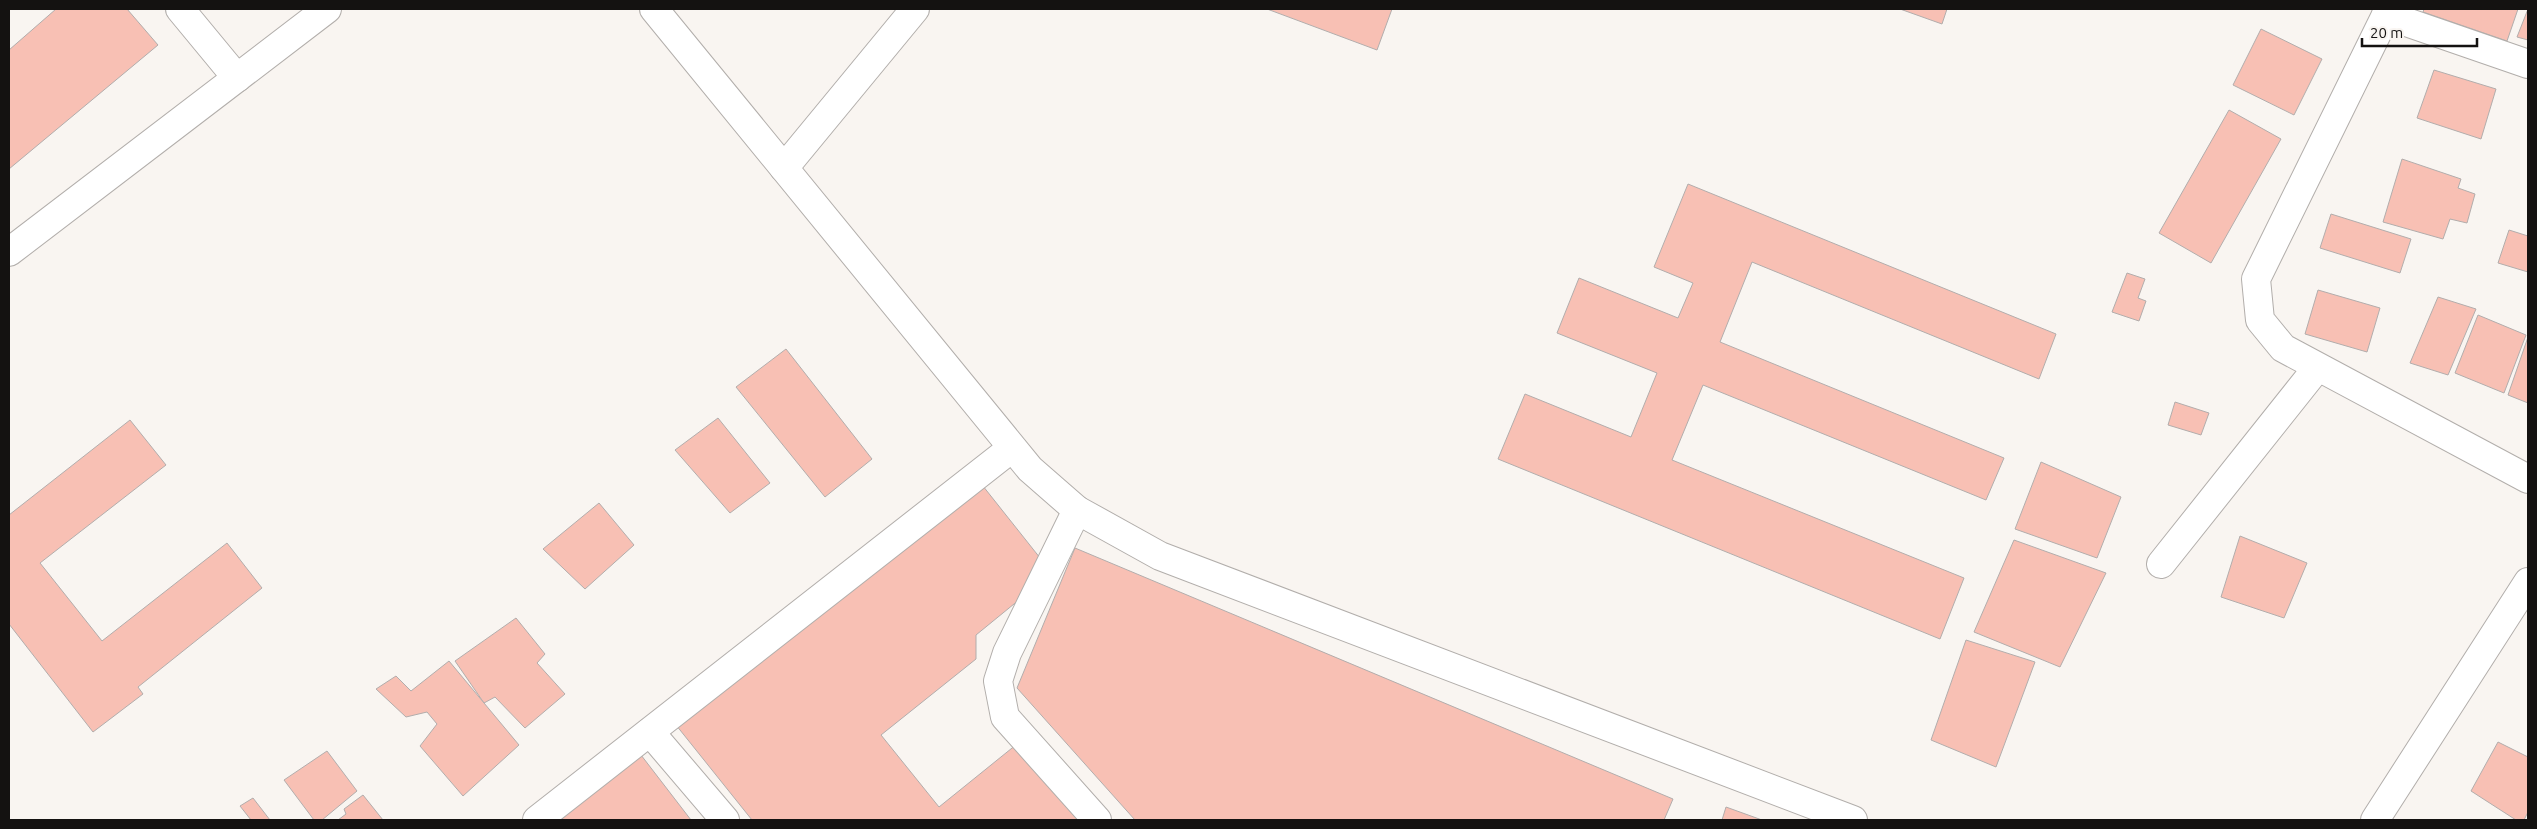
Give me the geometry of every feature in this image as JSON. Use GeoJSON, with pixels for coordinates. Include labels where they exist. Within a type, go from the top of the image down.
{"type":"FeatureCollection","features":[{"type":"Feature","properties":{"kind":"street"},"geometry":{"type":"LineString","coordinates":[[180,9],[237,78]]}},
{"type":"Feature","properties":{"kind":"street"},"geometry":{"type":"LineString","coordinates":[[9,252],[327,9]]}},
{"type":"Feature","properties":{"kind":"street"},"geometry":{"type":"LineString","coordinates":[[654,9],[1012,448],[1030,469],[1077,510],[1160,556],[1854,820]]}},
{"type":"Feature","properties":{"kind":"street"},"geometry":{"type":"LineString","coordinates":[[784,168],[915,9]]}},
{"type":"Feature","properties":{"kind":"street"},"geometry":{"type":"LineString","coordinates":[[2528,64],[2388,12],[2256,279],[2260,320],[2283,348],[2317,368],[2528,479]]}},
{"type":"Feature","properties":{"kind":"street"},"geometry":{"type":"LineString","coordinates":[[2161,564],[2317,368]]}},
{"type":"Feature","properties":{"kind":"street"},"geometry":{"type":"LineString","coordinates":[[537,820],[1012,448]]}},
{"type":"Feature","properties":{"kind":"street"},"geometry":{"type":"LineString","coordinates":[[1077,510],[1007,653],[998,681],[1005,717],[1097,820]]}},
{"type":"Feature","properties":{"kind":"street"},"geometry":{"type":"LineString","coordinates":[[2375,820],[2528,582]]}},
{"type":"Feature","properties":{"kind":"street"},"geometry":{"type":"LineString","coordinates":[[650,732],[725,820]]}},
{"type":"Feature","properties":{"kind":"building"},"geometry":{"type":"Polygon","coordinates":[[[56,9],[127,9],[158,45],[9,169],[9,50],[56,9]]]}},
{"type":"Feature","properties":{"kind":"building"},"geometry":{"type":"Polygon","coordinates":[[[1267,9],[1392,9],[1377,50],[1267,9]]]}},
{"type":"Feature","properties":{"kind":"building"},"geometry":{"type":"Polygon","coordinates":[[[1900,9],[1947,9],[1942,24],[1900,9]]]}},
{"type":"Feature","properties":{"kind":"building"},"geometry":{"type":"Polygon","coordinates":[[[2424,9],[2518,9],[2507,41],[2423,12],[2424,9]]]}},
{"type":"Feature","properties":{"kind":"building"},"geometry":{"type":"Polygon","coordinates":[[[2528,9],[2528,40],[2517,37],[2528,9]]]}},
{"type":"Feature","properties":{"kind":"building"},"geometry":{"type":"Polygon","coordinates":[[[2261,29],[2322,59],[2294,115],[2233,85],[2261,29]]]}},
{"type":"Feature","properties":{"kind":"building"},"geometry":{"type":"Polygon","coordinates":[[[2434,70],[2496,89],[2481,139],[2417,118],[2434,70]]]}},
{"type":"Feature","properties":{"kind":"building"},"geometry":{"type":"Polygon","coordinates":[[[2229,110],[2281,139],[2211,263],[2159,233],[2229,110]]]}},
{"type":"Feature","properties":{"kind":"building"},"geometry":{"type":"Polygon","coordinates":[[[2402,159],[2461,179],[2458,188],[2475,194],[2467,223],[2450,219],[2443,239],[2383,222],[2402,159]]]}},
{"type":"Feature","properties":{"kind":"building"},"geometry":{"type":"Polygon","coordinates":[[[1688,184],[2056,334],[2039,379],[1752,262],[1720,342],[2004,458],[1986,500],[1703,385],[1672,460],[1964,578],[1940,639],[1498,459],[1525,394],[1631,437],[1657,373],[1557,333],[1579,278],[1678,318],[1693,283],[1654,267],[1688,184]]]}},
{"type":"Feature","properties":{"kind":"building"},"geometry":{"type":"Polygon","coordinates":[[[2331,214],[2411,239],[2400,273],[2320,248],[2331,214]]]}},
{"type":"Feature","properties":{"kind":"building"},"geometry":{"type":"Polygon","coordinates":[[[2509,230],[2528,236],[2528,272],[2498,263],[2509,230]]]}},
{"type":"Feature","properties":{"kind":"building"},"geometry":{"type":"Polygon","coordinates":[[[2127,273],[2145,279],[2138,298],[2146,301],[2139,321],[2112,312],[2127,273]]]}},
{"type":"Feature","properties":{"kind":"building"},"geometry":{"type":"Polygon","coordinates":[[[2318,290],[2380,308],[2367,352],[2305,334],[2318,290]]]}},
{"type":"Feature","properties":{"kind":"building"},"geometry":{"type":"Polygon","coordinates":[[[2438,297],[2476,309],[2448,375],[2410,363],[2438,297]]]}},
{"type":"Feature","properties":{"kind":"building"},"geometry":{"type":"Polygon","coordinates":[[[2478,315],[2526,335],[2504,393],[2455,373],[2478,315]]]}},
{"type":"Feature","properties":{"kind":"building"},"geometry":{"type":"Polygon","coordinates":[[[2528,337],[2528,403],[2508,395],[2528,337]]]}},
{"type":"Feature","properties":{"kind":"building"},"geometry":{"type":"Polygon","coordinates":[[[786,349],[872,459],[825,497],[736,387],[786,349]]]}},
{"type":"Feature","properties":{"kind":"building"},"geometry":{"type":"Polygon","coordinates":[[[2175,402],[2209,413],[2201,435],[2168,425],[2175,402]]]}},
{"type":"Feature","properties":{"kind":"building"},"geometry":{"type":"Polygon","coordinates":[[[718,418],[770,483],[730,513],[675,450],[718,418]]]}},
{"type":"Feature","properties":{"kind":"building"},"geometry":{"type":"Polygon","coordinates":[[[130,420],[166,465],[40,563],[102,641],[227,543],[262,588],[138,687],[143,694],[93,732],[9,624],[9,515],[130,420]]]}},
{"type":"Feature","properties":{"kind":"building"},"geometry":{"type":"Polygon","coordinates":[[[2041,462],[2121,497],[2097,558],[2015,529],[2041,462]]]}},
{"type":"Feature","properties":{"kind":"building"},"geometry":{"type":"Polygon","coordinates":[[[975,476],[1052,573],[976,635],[976,659],[881,735],[939,807],[1022,740],[1085,820],[752,820],[672,720],[975,476]]]}},
{"type":"Feature","properties":{"kind":"building"},"geometry":{"type":"Polygon","coordinates":[[[599,503],[634,545],[585,589],[543,549],[599,503]]]}},
{"type":"Feature","properties":{"kind":"building"},"geometry":{"type":"Polygon","coordinates":[[[2240,536],[2307,563],[2284,618],[2221,597],[2240,536]]]}},
{"type":"Feature","properties":{"kind":"building"},"geometry":{"type":"Polygon","coordinates":[[[2014,540],[2106,573],[2060,667],[1974,632],[2014,540]]]}},
{"type":"Feature","properties":{"kind":"building"},"geometry":{"type":"Polygon","coordinates":[[[1075,548],[1673,799],[1664,820],[1135,820],[1017,688],[1075,548]]]}},
{"type":"Feature","properties":{"kind":"building"},"geometry":{"type":"Polygon","coordinates":[[[516,618],[545,654],[537,663],[565,694],[525,728],[495,697],[484,703],[455,661],[516,618]]]}},
{"type":"Feature","properties":{"kind":"building"},"geometry":{"type":"Polygon","coordinates":[[[1966,640],[2035,662],[1996,767],[1931,740],[1966,640]]]}},
{"type":"Feature","properties":{"kind":"building"},"geometry":{"type":"Polygon","coordinates":[[[449,661],[519,745],[463,796],[420,746],[437,724],[427,712],[406,717],[376,689],[396,676],[411,691],[449,661]]]}},
{"type":"Feature","properties":{"kind":"building"},"geometry":{"type":"Polygon","coordinates":[[[2498,742],[2528,757],[2528,812],[2524,820],[2516,820],[2471,791],[2498,742]]]}},
{"type":"Feature","properties":{"kind":"building"},"geometry":{"type":"Polygon","coordinates":[[[327,751],[357,791],[322,820],[314,820],[284,780],[327,751]]]}},
{"type":"Feature","properties":{"kind":"building"},"geometry":{"type":"Polygon","coordinates":[[[641,755],[691,820],[558,820],[641,755]]]}},
{"type":"Feature","properties":{"kind":"building"},"geometry":{"type":"Polygon","coordinates":[[[363,795],[383,820],[338,820],[346,814],[344,809],[363,795]]]}},
{"type":"Feature","properties":{"kind":"building"},"geometry":{"type":"Polygon","coordinates":[[[253,798],[270,820],[251,820],[240,806],[253,798]]]}},
{"type":"Feature","properties":{"kind":"building"},"geometry":{"type":"Polygon","coordinates":[[[1726,807],[1762,820],[1722,820],[1726,807]]]}}]}
